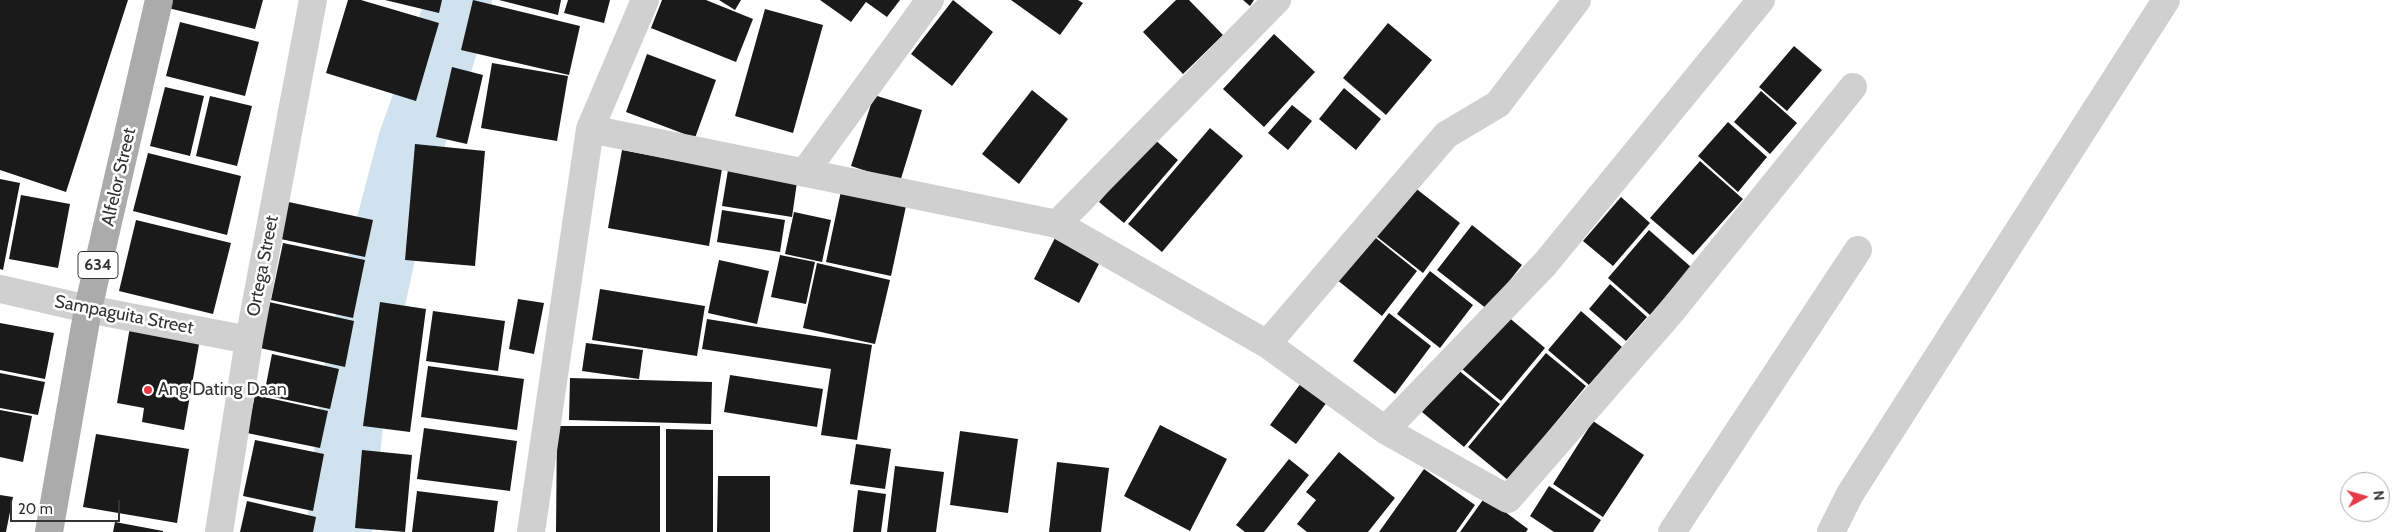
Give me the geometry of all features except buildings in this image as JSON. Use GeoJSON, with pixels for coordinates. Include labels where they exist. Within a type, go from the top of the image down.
{"type":"FeatureCollection","features":[{"type":"Feature","properties":{"kind":"main road","name":"Alfelor Street"},"geometry":{"type":"LineString","coordinates":[[49,532],[88,310],[159,0]]}},
{"type":"Feature","properties":{"kind":"street","name":"Ortega Street"},"geometry":{"type":"LineString","coordinates":[[218,532],[249,340],[313,0]]}},
{"type":"Feature","properties":{"kind":"street"},"geometry":{"type":"LineString","coordinates":[[531,532],[590,129],[645,0]]}},
{"type":"Feature","properties":{"kind":"street"},"geometry":{"type":"LineString","coordinates":[[804,173],[930,0]]}},
{"type":"Feature","properties":{"kind":"street"},"geometry":{"type":"LineString","coordinates":[[1057,224],[1277,0]]}},
{"type":"Feature","properties":{"kind":"street"},"geometry":{"type":"LineString","coordinates":[[1267,344],[1446,135],[1498,104],[1577,0]]}},
{"type":"Feature","properties":{"kind":"street"},"geometry":{"type":"LineString","coordinates":[[1385,430],[1545,264],[1761,0]]}},
{"type":"Feature","properties":{"kind":"street"},"geometry":{"type":"LineString","coordinates":[[1831,532],[1856,486],[2166,0]]}},
{"type":"Feature","properties":{"kind":"street"},"geometry":{"type":"LineString","coordinates":[[590,129],[1057,224],[1267,344],[1385,430],[1508,499],[1671,312],[1853,88]]}},
{"type":"Feature","properties":{"kind":"street"},"geometry":{"type":"LineString","coordinates":[[1672,532],[1858,250]]}},
{"type":"Feature","properties":{"kind":"street","name":"Sampaguita Street"},"geometry":{"type":"LineString","coordinates":[[0,289],[88,310],[249,340]]}},
{"type":"Feature","properties":{"kind":"waterway"},"geometry":{"type":"LineString","coordinates":[[339,532],[354,386],[387,233],[411,142],[439,64],[459,0]]}},
{"type":"Feature","properties":{"kind":"place","name":"Ang Dating Daan"},"geometry":{"type":"Point","coordinates":[148,390]}}]}
